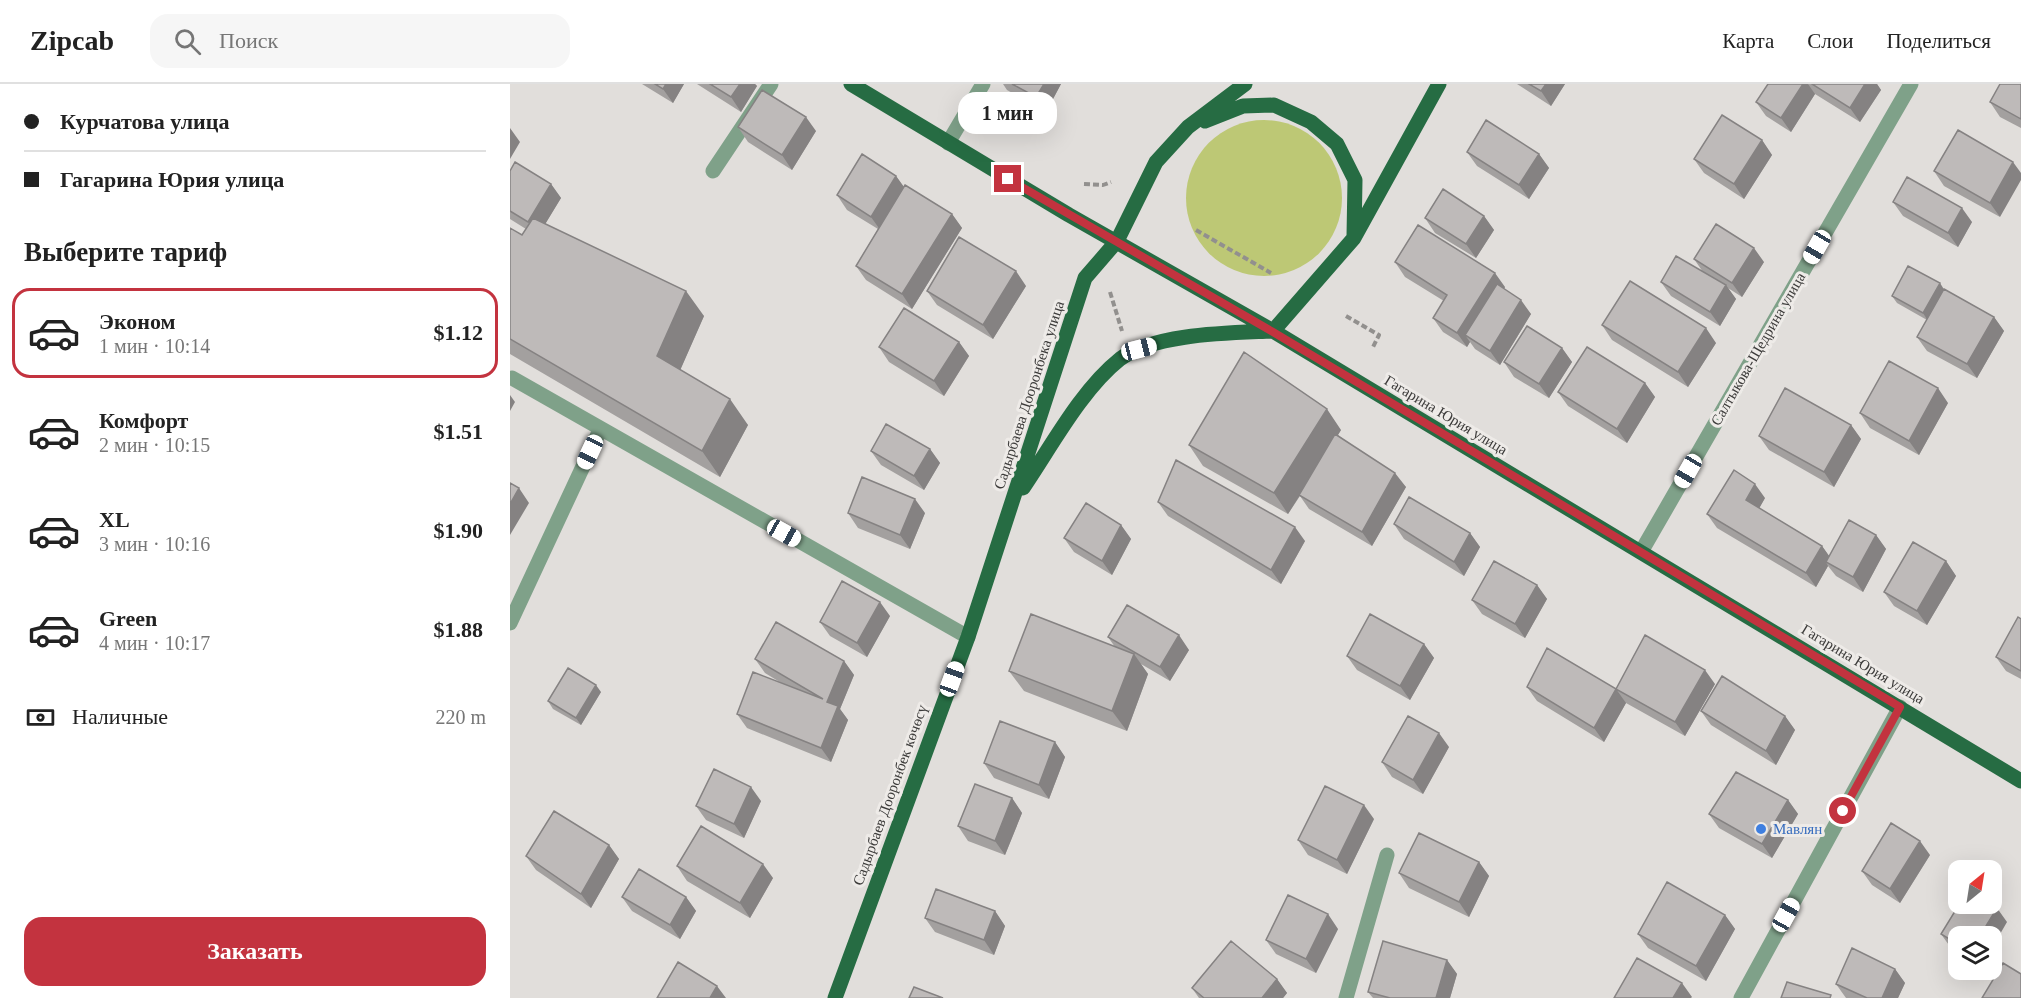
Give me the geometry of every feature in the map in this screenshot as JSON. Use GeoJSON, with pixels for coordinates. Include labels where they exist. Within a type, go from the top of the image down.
{"type":"FeatureCollection","features":[{"type":"Feature","properties":{"kind":"main road","name":"Гагарина Юрия улица"},"geometry":{"type":"LineString","coordinates":[[850,84],[1273,332],[2021,781]]}},
{"type":"Feature","properties":{"kind":"main road","name":"Садырбаева Дооронбека улица"},"geometry":{"type":"LineString","coordinates":[[1013,503],[1085,278],[1117,241],[1155,162],[1188,127],[1245,84]]}},
{"type":"Feature","properties":{"kind":"main road"},"geometry":{"type":"LineString","coordinates":[[1273,332],[1354,237],[1439,84]]}},
{"type":"Feature","properties":{"kind":"main road"},"geometry":{"type":"LineString","coordinates":[[1188,127],[1243,106],[1274,105],[1311,122],[1337,144],[1355,180],[1354,237]]}},
{"type":"Feature","properties":{"kind":"main road","name":"Садырбаева Дооронбека улица"},"geometry":{"type":"LineString","coordinates":[[1013,503],[1089,390],[1120,359],[1139,349],[1203,334],[1273,332]]}},
{"type":"Feature","properties":{"kind":"main road","name":"Садырбаев Дооронбек көчөсү"},"geometry":{"type":"LineString","coordinates":[[835,998],[968,637],[1013,503]]}},
{"type":"Feature","properties":{"kind":"street"},"geometry":{"type":"LineString","coordinates":[[713,171],[771,84]]}},
{"type":"Feature","properties":{"kind":"street","name":"Салтыкова-Щедрина улица"},"geometry":{"type":"LineString","coordinates":[[1641,552],[1911,84]]}},
{"type":"Feature","properties":{"kind":"street"},"geometry":{"type":"LineString","coordinates":[[948,143],[980,85]]}},
{"type":"Feature","properties":{"kind":"street"},"geometry":{"type":"LineString","coordinates":[[512,378],[968,637]]}},
{"type":"Feature","properties":{"kind":"street"},"geometry":{"type":"LineString","coordinates":[[510,623],[600,430]]}},
{"type":"Feature","properties":{"kind":"street"},"geometry":{"type":"LineString","coordinates":[[1741,998],[1900,707]]}},
{"type":"Feature","properties":{"kind":"street"},"geometry":{"type":"LineString","coordinates":[[1346,998],[1387,855]]}},
{"type":"Feature","properties":{"kind":"path"},"geometry":{"type":"LineString","coordinates":[[1084,184],[1103,185],[1111,182]]}},
{"type":"Feature","properties":{"kind":"path"},"geometry":{"type":"LineString","coordinates":[[1196,230],[1271,273]]}},
{"type":"Feature","properties":{"kind":"path"},"geometry":{"type":"LineString","coordinates":[[1110,292],[1122,333]]}},
{"type":"Feature","properties":{"kind":"path"},"geometry":{"type":"LineString","coordinates":[[1346,316],[1379,335],[1372,349]]}},
{"type":"Feature","properties":{"kind":"green space"},"geometry":{"type":"Polygon","coordinates":[[[1264,120],[1294,126],[1319,143],[1336,168],[1342,198],[1336,228],[1319,253],[1294,270],[1264,276],[1234,270],[1209,253],[1192,228],[1186,198],[1192,168],[1209,143],[1234,126],[1264,120]]]}},
{"type":"Feature","properties":{"kind":"building"},"geometry":{"type":"Polygon","coordinates":[[[655,84],[666,84],[663,89],[655,84]]]}},
{"type":"Feature","properties":{"kind":"building"},"geometry":{"type":"Polygon","coordinates":[[[710,84],[740,84],[731,97],[710,84]]]}},
{"type":"Feature","properties":{"kind":"building"},"geometry":{"type":"Polygon","coordinates":[[[1012,84],[1044,84],[1036,97],[1012,84]]]}},
{"type":"Feature","properties":{"kind":"building"},"geometry":{"type":"Polygon","coordinates":[[[1529,84],[1546,84],[1541,91],[1529,84]]]}},
{"type":"Feature","properties":{"kind":"building"},"geometry":{"type":"Polygon","coordinates":[[[1768,84],[1803,84],[1781,118],[1756,102],[1768,84]]]}},
{"type":"Feature","properties":{"kind":"building"},"geometry":{"type":"Polygon","coordinates":[[[1812,84],[1865,84],[1850,108],[1812,84]]]}},
{"type":"Feature","properties":{"kind":"building"},"geometry":{"type":"Polygon","coordinates":[[[2000,84],[2021,84],[2021,119],[1990,102],[2000,84]]]}},
{"type":"Feature","properties":{"kind":"building"},"geometry":{"type":"Polygon","coordinates":[[[762,90],[806,117],[782,155],[738,127],[762,90]]]}},
{"type":"Feature","properties":{"kind":"building"},"geometry":{"type":"Polygon","coordinates":[[[1722,115],[1762,140],[1734,184],[1694,159],[1722,115]]]}},
{"type":"Feature","properties":{"kind":"building"},"geometry":{"type":"Polygon","coordinates":[[[1486,120],[1539,154],[1519,185],[1467,152],[1486,120]]]}},
{"type":"Feature","properties":{"kind":"building"},"geometry":{"type":"Polygon","coordinates":[[[1958,130],[2013,162],[1990,203],[1934,171],[1958,130]]]}},
{"type":"Feature","properties":{"kind":"building"},"geometry":{"type":"Polygon","coordinates":[[[862,154],[896,176],[871,217],[837,195],[862,154]]]}},
{"type":"Feature","properties":{"kind":"building"},"geometry":{"type":"Polygon","coordinates":[[[515,162],[551,184],[528,222],[510,211],[510,171],[515,162]]]}},
{"type":"Feature","properties":{"kind":"building"},"geometry":{"type":"Polygon","coordinates":[[[1907,177],[1962,208],[1948,233],[1893,202],[1907,177]]]}},
{"type":"Feature","properties":{"kind":"building"},"geometry":{"type":"Polygon","coordinates":[[[905,185],[952,214],[902,294],[856,266],[905,185]]]}},
{"type":"Feature","properties":{"kind":"building"},"geometry":{"type":"Polygon","coordinates":[[[1443,189],[1484,216],[1466,244],[1425,218],[1443,189]]]}},
{"type":"Feature","properties":{"kind":"building"},"geometry":{"type":"Polygon","coordinates":[[[533,218],[686,291],[657,356],[730,399],[702,451],[510,339],[510,228],[522,235],[533,218]]]}},
{"type":"Feature","properties":{"kind":"building"},"geometry":{"type":"Polygon","coordinates":[[[1716,224],[1754,248],[1732,283],[1694,259],[1716,224]]]}},
{"type":"Feature","properties":{"kind":"building"},"geometry":{"type":"Polygon","coordinates":[[[1418,225],[1495,273],[1457,333],[1433,318],[1447,295],[1395,262],[1418,225]]]}},
{"type":"Feature","properties":{"kind":"building"},"geometry":{"type":"Polygon","coordinates":[[[959,237],[1016,271],[983,325],[927,291],[959,237]]]}},
{"type":"Feature","properties":{"kind":"building"},"geometry":{"type":"Polygon","coordinates":[[[1676,256],[1726,285],[1710,312],[1661,282],[1676,256]]]}},
{"type":"Feature","properties":{"kind":"building"},"geometry":{"type":"Polygon","coordinates":[[[1908,266],[1940,283],[1923,313],[1892,296],[1908,266]]]}},
{"type":"Feature","properties":{"kind":"building"},"geometry":{"type":"Polygon","coordinates":[[[1630,281],[1706,328],[1678,372],[1602,325],[1630,281]]]}},
{"type":"Feature","properties":{"kind":"building"},"geometry":{"type":"Polygon","coordinates":[[[1497,284],[1521,300],[1490,351],[1465,335],[1497,284]]]}},
{"type":"Feature","properties":{"kind":"building"},"geometry":{"type":"Polygon","coordinates":[[[1944,289],[1994,317],[1967,364],[1917,337],[1944,289]]]}},
{"type":"Feature","properties":{"kind":"building"},"geometry":{"type":"Polygon","coordinates":[[[904,308],[959,342],[934,381],[879,347],[904,308]]]}},
{"type":"Feature","properties":{"kind":"building"},"geometry":{"type":"Polygon","coordinates":[[[1527,326],[1562,348],[1539,384],[1504,362],[1527,326]]]}},
{"type":"Feature","properties":{"kind":"building"},"geometry":{"type":"Polygon","coordinates":[[[1587,347],[1645,383],[1617,429],[1558,392],[1587,347]]]}},
{"type":"Feature","properties":{"kind":"building"},"geometry":{"type":"Polygon","coordinates":[[[1244,352],[1327,409],[1274,493],[1189,445],[1244,352]]]}},
{"type":"Feature","properties":{"kind":"building"},"geometry":{"type":"Polygon","coordinates":[[[1889,361],[1938,388],[1909,441],[1860,413],[1889,361]]]}},
{"type":"Feature","properties":{"kind":"building"},"geometry":{"type":"Polygon","coordinates":[[[1785,388],[1851,425],[1824,472],[1759,436],[1785,388]]]}},
{"type":"Feature","properties":{"kind":"building"},"geometry":{"type":"Polygon","coordinates":[[[886,424],[930,449],[914,476],[871,451],[886,424]]]}},
{"type":"Feature","properties":{"kind":"building"},"geometry":{"type":"Polygon","coordinates":[[[1335,434],[1395,473],[1362,532],[1299,495],[1335,434]]]}},
{"type":"Feature","properties":{"kind":"building"},"geometry":{"type":"Polygon","coordinates":[[[1176,460],[1295,527],[1271,570],[1158,502],[1176,460]]]}},
{"type":"Feature","properties":{"kind":"building"},"geometry":{"type":"Polygon","coordinates":[[[1734,470],[1755,484],[1746,500],[1822,546],[1806,573],[1707,514],[1734,470]]]}},
{"type":"Feature","properties":{"kind":"building"},"geometry":{"type":"Polygon","coordinates":[[[862,477],[915,499],[900,535],[848,513],[862,477]]]}},
{"type":"Feature","properties":{"kind":"building"},"geometry":{"type":"Polygon","coordinates":[[[510,483],[519,488],[510,504],[510,483]]]}},
{"type":"Feature","properties":{"kind":"building"},"geometry":{"type":"Polygon","coordinates":[[[1409,497],[1470,533],[1454,562],[1394,524],[1409,497]]]}},
{"type":"Feature","properties":{"kind":"building"},"geometry":{"type":"Polygon","coordinates":[[[1086,503],[1121,525],[1102,561],[1064,538],[1086,503]]]}},
{"type":"Feature","properties":{"kind":"building"},"geometry":{"type":"Polygon","coordinates":[[[1849,520],[1876,535],[1853,577],[1826,562],[1849,520]]]}},
{"type":"Feature","properties":{"kind":"building"},"geometry":{"type":"Polygon","coordinates":[[[1913,542],[1946,561],[1917,611],[1884,592],[1913,542]]]}},
{"type":"Feature","properties":{"kind":"building"},"geometry":{"type":"Polygon","coordinates":[[[1494,561],[1537,585],[1515,624],[1472,600],[1494,561]]]}},
{"type":"Feature","properties":{"kind":"building"},"geometry":{"type":"Polygon","coordinates":[[[842,581],[880,602],[857,643],[820,622],[842,581]]]}},
{"type":"Feature","properties":{"kind":"building"},"geometry":{"type":"Polygon","coordinates":[[[1127,605],[1179,635],[1160,667],[1108,637],[1127,605]]]}},
{"type":"Feature","properties":{"kind":"building"},"geometry":{"type":"Polygon","coordinates":[[[1031,614],[1134,654],[1112,711],[1009,671],[1031,614]]]}},
{"type":"Feature","properties":{"kind":"building"},"geometry":{"type":"Polygon","coordinates":[[[1370,614],[1424,644],[1400,686],[1347,656],[1370,614]]]}},
{"type":"Feature","properties":{"kind":"building"},"geometry":{"type":"Polygon","coordinates":[[[2018,617],[2021,619],[2021,671],[1996,657],[2018,617]]]}},
{"type":"Feature","properties":{"kind":"building"},"geometry":{"type":"Polygon","coordinates":[[[776,622],[844,661],[827,702],[838,706],[821,748],[737,714],[753,672],[823,699],[755,659],[776,622]]]}},
{"type":"Feature","properties":{"kind":"building"},"geometry":{"type":"Polygon","coordinates":[[[1645,635],[1705,670],[1675,722],[1616,689],[1645,635]]]}},
{"type":"Feature","properties":{"kind":"building"},"geometry":{"type":"Polygon","coordinates":[[[1547,648],[1616,689],[1594,728],[1527,687],[1547,648]]]}},
{"type":"Feature","properties":{"kind":"building"},"geometry":{"type":"Polygon","coordinates":[[[568,668],[596,685],[576,718],[548,701],[568,668]]]}},
{"type":"Feature","properties":{"kind":"building"},"geometry":{"type":"Polygon","coordinates":[[[1722,676],[1785,716],[1766,751],[1701,711],[1722,676]]]}},
{"type":"Feature","properties":{"kind":"building"},"geometry":{"type":"Polygon","coordinates":[[[1408,716],[1439,733],[1413,780],[1382,762],[1408,716]]]}},
{"type":"Feature","properties":{"kind":"building"},"geometry":{"type":"Polygon","coordinates":[[[1000,721],[1055,742],[1039,785],[984,763],[1000,721]]]}},
{"type":"Feature","properties":{"kind":"building"},"geometry":{"type":"Polygon","coordinates":[[[714,769],[751,787],[734,824],[696,806],[714,769]]]}},
{"type":"Feature","properties":{"kind":"building"},"geometry":{"type":"Polygon","coordinates":[[[1736,772],[1788,800],[1762,844],[1709,814],[1736,772]]]}},
{"type":"Feature","properties":{"kind":"building"},"geometry":{"type":"Polygon","coordinates":[[[975,784],[1012,798],[995,841],[958,826],[975,784]]]}},
{"type":"Feature","properties":{"kind":"building"},"geometry":{"type":"Polygon","coordinates":[[[1325,786],[1364,805],[1337,860],[1298,840],[1325,786]]]}},
{"type":"Feature","properties":{"kind":"building"},"geometry":{"type":"Polygon","coordinates":[[[554,811],[609,845],[581,894],[526,856],[554,811]]]}},
{"type":"Feature","properties":{"kind":"building"},"geometry":{"type":"Polygon","coordinates":[[[1891,823],[1920,841],[1890,889],[1862,871],[1891,823]]]}},
{"type":"Feature","properties":{"kind":"building"},"geometry":{"type":"Polygon","coordinates":[[[701,826],[763,864],[740,903],[677,866],[701,826]]]}},
{"type":"Feature","properties":{"kind":"building"},"geometry":{"type":"Polygon","coordinates":[[[1419,833],[1479,862],[1459,902],[1399,873],[1419,833]]]}},
{"type":"Feature","properties":{"kind":"building"},"geometry":{"type":"Polygon","coordinates":[[[639,869],[686,897],[670,925],[622,897],[639,869]]]}},
{"type":"Feature","properties":{"kind":"building"},"geometry":{"type":"Polygon","coordinates":[[[1667,882],[1725,915],[1696,966],[1638,934],[1667,882]]]}},
{"type":"Feature","properties":{"kind":"building"},"geometry":{"type":"Polygon","coordinates":[[[936,889],[995,911],[984,940],[925,918],[936,889]]]}},
{"type":"Feature","properties":{"kind":"building"},"geometry":{"type":"Polygon","coordinates":[[[1288,895],[1328,914],[1306,959],[1266,940],[1288,895]]]}},
{"type":"Feature","properties":{"kind":"building"},"geometry":{"type":"Polygon","coordinates":[[[1953,914],[1993,914],[1986,926],[1948,926],[1948,938],[1941,934],[1953,914]]]}},
{"type":"Feature","properties":{"kind":"building"},"geometry":{"type":"Polygon","coordinates":[[[1231,941],[1277,979],[1262,998],[1204,998],[1192,988],[1231,941]]]}},
{"type":"Feature","properties":{"kind":"building"},"geometry":{"type":"Polygon","coordinates":[[[1383,941],[1447,960],[1436,998],[1390,998],[1368,992],[1383,941]]]}},
{"type":"Feature","properties":{"kind":"building"},"geometry":{"type":"Polygon","coordinates":[[[1852,948],[1895,969],[1882,998],[1867,998],[1836,984],[1852,948]]]}},
{"type":"Feature","properties":{"kind":"building"},"geometry":{"type":"Polygon","coordinates":[[[1637,958],[1682,983],[1673,998],[1614,998],[1637,958]]]}},
{"type":"Feature","properties":{"kind":"building"},"geometry":{"type":"Polygon","coordinates":[[[678,962],[717,986],[710,998],[657,998],[678,962]]]}},
{"type":"Feature","properties":{"kind":"building"},"geometry":{"type":"Polygon","coordinates":[[[2003,963],[2021,974],[2021,998],[1982,998],[1993,980],[2002,980],[2003,963]]]}},
{"type":"Feature","properties":{"kind":"building"},"geometry":{"type":"Polygon","coordinates":[[[1787,982],[1831,995],[1830,998],[1781,998],[1787,982]]]}},
{"type":"Feature","properties":{"kind":"building"},"geometry":{"type":"Polygon","coordinates":[[[914,987],[943,998],[909,998],[914,987]]]}},
{"type":"Feature","properties":{"kind":"place","name":"Мавлян"},"geometry":{"type":"Point","coordinates":[1761,829]}},
{"type":"Feature","properties":{"kind":"route"},"geometry":{"type":"LineString","coordinates":[[1008,179],[1273,332],[1900,707],[1843,811]]}}]}
